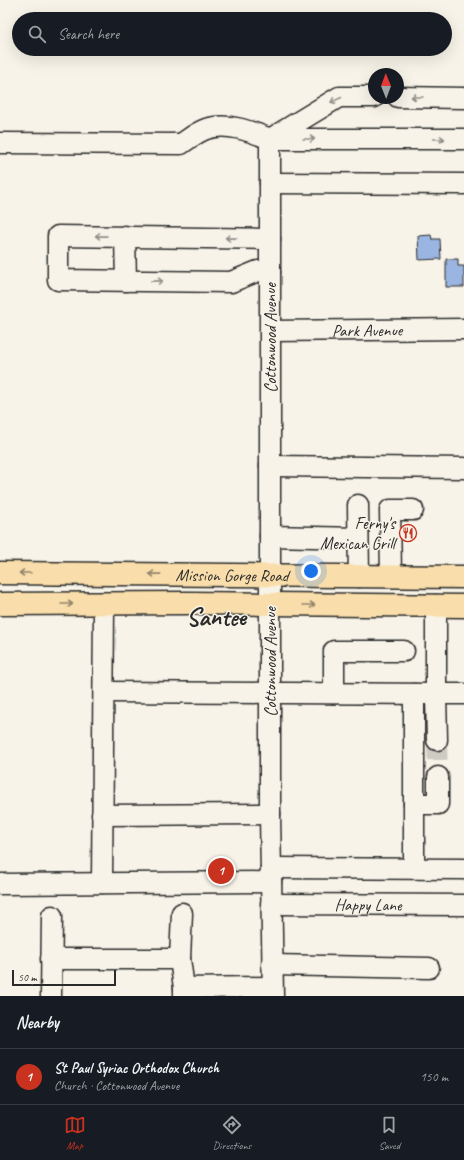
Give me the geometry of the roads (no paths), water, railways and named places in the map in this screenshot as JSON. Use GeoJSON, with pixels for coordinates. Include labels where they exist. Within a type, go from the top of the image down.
{"type":"FeatureCollection","features":[{"type":"Feature","properties":{"kind":"main road","name":"Mission Gorge Road"},"geometry":{"type":"LineString","coordinates":[[0,573],[464,577]]}},
{"type":"Feature","properties":{"kind":"main road","name":"Mission Gorge Road"},"geometry":{"type":"LineString","coordinates":[[0,604],[464,606]]}},
{"type":"Feature","properties":{"kind":"street"},"geometry":{"type":"LineString","coordinates":[[270,139],[339,97],[368,97]]}},
{"type":"Feature","properties":{"kind":"street"},"geometry":{"type":"LineString","coordinates":[[404,97],[464,98]]}},
{"type":"Feature","properties":{"kind":"street"},"geometry":{"type":"LineString","coordinates":[[0,142],[181,144],[205,129],[219,126],[236,128],[270,139],[464,139]]}},
{"type":"Feature","properties":{"kind":"street","name":"Cottonwood Avenue"},"geometry":{"type":"LineString","coordinates":[[270,139],[271,331],[269,576],[270,814],[273,992]]}},
{"type":"Feature","properties":{"kind":"street"},"geometry":{"type":"LineString","coordinates":[[270,183],[464,184]]}},
{"type":"Feature","properties":{"kind":"street"},"geometry":{"type":"LineString","coordinates":[[270,239],[58,236],[58,280],[231,282],[258,271],[270,272]]}},
{"type":"Feature","properties":{"kind":"street"},"geometry":{"type":"LineString","coordinates":[[125,236],[126,281]]}},
{"type":"Feature","properties":{"kind":"street","name":"Park Avenue"},"geometry":{"type":"LineString","coordinates":[[271,331],[464,329]]}},
{"type":"Feature","properties":{"kind":"street"},"geometry":{"type":"LineString","coordinates":[[270,466],[464,468]]}},
{"type":"Feature","properties":{"kind":"street"},"geometry":{"type":"LineString","coordinates":[[358,505],[359,576]]}},
{"type":"Feature","properties":{"kind":"street"},"geometry":{"type":"LineString","coordinates":[[390,576],[390,510],[413,510]]}},
{"type":"Feature","properties":{"kind":"street"},"geometry":{"type":"LineString","coordinates":[[270,536],[358,538]]}},
{"type":"Feature","properties":{"kind":"street"},"geometry":{"type":"LineString","coordinates":[[102,883],[104,604]]}},
{"type":"Feature","properties":{"kind":"street"},"geometry":{"type":"LineString","coordinates":[[436,605],[437,740]]}},
{"type":"Feature","properties":{"kind":"street"},"geometry":{"type":"LineString","coordinates":[[334,694],[334,651],[404,651]]}},
{"type":"Feature","properties":{"kind":"street"},"geometry":{"type":"LineString","coordinates":[[104,692],[464,694]]}},
{"type":"Feature","properties":{"kind":"street"},"geometry":{"type":"LineString","coordinates":[[414,694],[414,868]]}},
{"type":"Feature","properties":{"kind":"street"},"geometry":{"type":"LineString","coordinates":[[414,804],[438,804],[438,777]]}},
{"type":"Feature","properties":{"kind":"street"},"geometry":{"type":"LineString","coordinates":[[102,814],[270,814]]}},
{"type":"Feature","properties":{"kind":"street"},"geometry":{"type":"LineString","coordinates":[[0,884],[102,883],[414,868],[464,869]]}},
{"type":"Feature","properties":{"kind":"street","name":"Happy Lane"},"geometry":{"type":"LineString","coordinates":[[271,904],[464,905]]}},
{"type":"Feature","properties":{"kind":"street"},"geometry":{"type":"LineString","coordinates":[[182,913],[180,959],[184,992],[273,992]]}},
{"type":"Feature","properties":{"kind":"street"},"geometry":{"type":"LineString","coordinates":[[51,996],[52,916]]}},
{"type":"Feature","properties":{"kind":"street"},"geometry":{"type":"LineString","coordinates":[[51,959],[180,959]]}},
{"type":"Feature","properties":{"kind":"street"},"geometry":{"type":"LineString","coordinates":[[272,965],[429,968]]}},
{"type":"Feature","properties":{"kind":"tunnel"},"geometry":{"type":"LineString","coordinates":[[437,740],[438,777]]}},
{"type":"Feature","properties":{"kind":"place","name":"Ferny's Mexican Grill"},"geometry":{"type":"Point","coordinates":[408,533]}},
{"type":"Feature","properties":{"kind":"place","name":"St Paul Syriac Orthodox Church"},"geometry":{"type":"Point","coordinates":[221,871]}},
{"type":"Feature","properties":{"kind":"district","name":"Santee"},"geometry":{"type":"Point","coordinates":[216,616]}}]}
